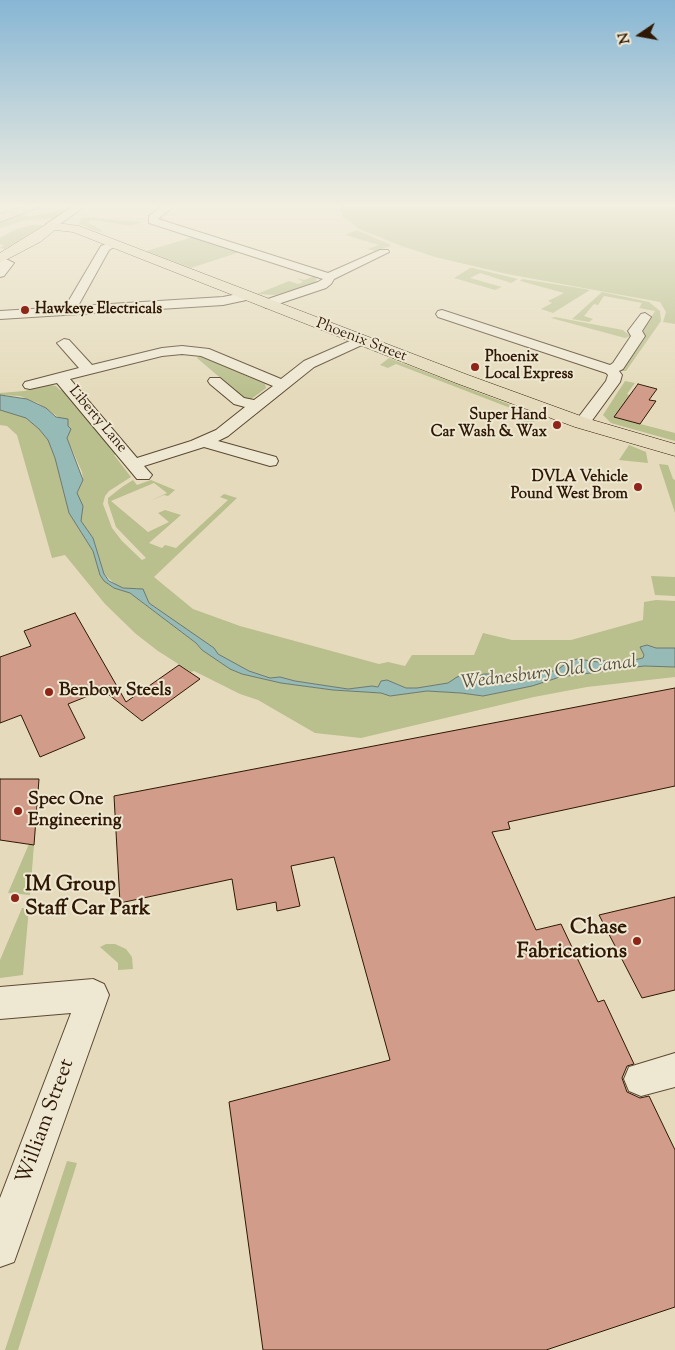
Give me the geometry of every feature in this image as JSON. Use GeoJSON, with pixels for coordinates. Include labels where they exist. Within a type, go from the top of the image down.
{"type":"FeatureCollection","features":[{"type":"Feature","properties":{"kind":"main road","name":"Phoenix Street"},"geometry":{"type":"LineString","coordinates":[[175,268],[359,341],[582,423],[675,450]]}},
{"type":"Feature","properties":{"kind":"street"},"geometry":{"type":"LineString","coordinates":[[69,311],[94,268]]}},
{"type":"Feature","properties":{"kind":"street"},"geometry":{"type":"LineString","coordinates":[[304,268],[329,277]]}},
{"type":"Feature","properties":{"kind":"street"},"geometry":{"type":"LineString","coordinates":[[266,304],[322,286],[329,277],[349,268]]}},
{"type":"Feature","properties":{"kind":"street"},"geometry":{"type":"LineString","coordinates":[[0,316],[223,301],[247,296]]}},
{"type":"Feature","properties":{"kind":"street"},"geometry":{"type":"LineString","coordinates":[[442,314],[611,370],[615,375],[613,382],[582,423]]}},
{"type":"Feature","properties":{"kind":"street"},"geometry":{"type":"LineString","coordinates":[[611,370],[618,366],[638,336],[635,330],[645,317]]}},
{"type":"Feature","properties":{"kind":"street","name":"Liberty Lane"},"geometry":{"type":"LineString","coordinates":[[60,377],[138,469],[222,433],[309,364],[359,341]]}},
{"type":"Feature","properties":{"kind":"street"},"geometry":{"type":"LineString","coordinates":[[64,343],[88,370]]}},
{"type":"Feature","properties":{"kind":"street"},"geometry":{"type":"LineString","coordinates":[[30,385],[162,352],[205,369],[238,401],[256,406]]}},
{"type":"Feature","properties":{"kind":"street"},"geometry":{"type":"LineString","coordinates":[[205,369],[212,354],[266,379],[283,384]]}},
{"type":"Feature","properties":{"kind":"street"},"geometry":{"type":"LineString","coordinates":[[204,442],[270,461]]}},
{"type":"Feature","properties":{"kind":"street","name":"William Street"},"geometry":{"type":"LineString","coordinates":[[0,1002],[93,995],[0,1248]]}},
{"type":"Feature","properties":{"kind":"street"},"geometry":{"type":"LineString","coordinates":[[641,1080],[675,1070]]}},
{"type":"Feature","properties":{"kind":"green space"},"geometry":{"type":"Polygon","coordinates":[[[470,268],[518,279],[511,283],[480,273],[470,278],[502,287],[495,290],[454,278],[470,268]]]}},
{"type":"Feature","properties":{"kind":"green space"},"geometry":{"type":"Polygon","coordinates":[[[482,268],[675,268],[675,324],[663,322],[666,312],[660,302],[482,268]]]}},
{"type":"Feature","properties":{"kind":"green space"},"geometry":{"type":"Polygon","coordinates":[[[317,277],[315,284],[275,295],[257,294],[289,281],[298,284],[303,282],[297,278],[304,280],[317,277]]]}},
{"type":"Feature","properties":{"kind":"green space"},"geometry":{"type":"Polygon","coordinates":[[[522,279],[590,290],[553,313],[541,309],[552,303],[548,301],[564,293],[520,281],[522,279]]]}},
{"type":"Feature","properties":{"kind":"green space"},"geometry":{"type":"Polygon","coordinates":[[[602,292],[649,302],[660,311],[661,321],[626,371],[619,371],[655,311],[639,308],[642,303],[604,296],[598,305],[594,304],[584,316],[593,319],[589,322],[572,319],[602,292]]]}},
{"type":"Feature","properties":{"kind":"green space"},"geometry":{"type":"Polygon","coordinates":[[[555,317],[623,330],[630,336],[625,338],[551,318],[555,317]]]}},
{"type":"Feature","properties":{"kind":"green space"},"geometry":{"type":"Polygon","coordinates":[[[199,356],[265,384],[266,388],[250,400],[245,399],[197,358],[199,356]]]}},
{"type":"Feature","properties":{"kind":"green space"},"geometry":{"type":"Polygon","coordinates":[[[389,358],[539,417],[533,423],[515,420],[514,417],[521,412],[396,364],[388,368],[380,365],[389,358]]]}},
{"type":"Feature","properties":{"kind":"green space"},"geometry":{"type":"Polygon","coordinates":[[[625,381],[635,383],[627,394],[630,395],[621,419],[675,433],[675,441],[611,423],[603,415],[625,381]]]}},
{"type":"Feature","properties":{"kind":"green space"},"geometry":{"type":"Polygon","coordinates":[[[50,385],[56,386],[60,390],[63,389],[118,453],[114,455],[131,477],[109,491],[105,496],[103,504],[112,528],[122,541],[142,560],[146,558],[116,527],[108,503],[108,498],[122,487],[133,480],[137,485],[151,480],[175,490],[168,496],[164,495],[150,501],[167,493],[154,483],[111,501],[148,532],[169,522],[158,513],[165,510],[181,515],[149,543],[162,548],[165,545],[176,548],[228,500],[220,497],[224,494],[237,498],[154,577],[193,609],[240,626],[379,664],[388,662],[405,666],[412,655],[474,655],[483,633],[512,640],[571,640],[643,620],[644,602],[656,600],[675,601],[675,648],[656,648],[647,645],[643,658],[634,660],[598,662],[578,659],[569,661],[560,669],[553,671],[520,676],[484,674],[476,677],[465,675],[448,683],[417,688],[406,688],[395,683],[378,687],[348,689],[280,677],[270,678],[249,671],[217,654],[214,648],[149,603],[138,588],[128,589],[117,586],[104,574],[93,538],[81,521],[77,494],[83,480],[82,472],[67,438],[68,432],[61,419],[38,403],[20,396],[0,395],[0,393],[24,391],[50,385]]]}},
{"type":"Feature","properties":{"kind":"green space"},"geometry":{"type":"Polygon","coordinates":[[[0,410],[26,418],[48,440],[55,458],[69,513],[93,551],[100,575],[104,581],[114,588],[130,593],[196,643],[202,650],[230,669],[242,674],[281,683],[333,690],[381,693],[390,696],[427,691],[483,696],[570,676],[644,666],[675,667],[675,677],[587,687],[534,697],[361,738],[315,733],[258,700],[240,694],[194,671],[191,672],[158,651],[136,634],[105,604],[65,555],[52,558],[17,435],[7,426],[0,425],[0,410]]]}},
{"type":"Feature","properties":{"kind":"green space"},"geometry":{"type":"Polygon","coordinates":[[[629,445],[646,452],[648,463],[619,460],[629,445]]]}},
{"type":"Feature","properties":{"kind":"green space"},"geometry":{"type":"Polygon","coordinates":[[[659,464],[668,465],[675,480],[675,513],[659,464]]]}},
{"type":"Feature","properties":{"kind":"green space"},"geometry":{"type":"Polygon","coordinates":[[[651,576],[675,577],[675,596],[655,595],[651,576]]]}},
{"type":"Feature","properties":{"kind":"green space"},"geometry":{"type":"Polygon","coordinates":[[[29,844],[34,845],[30,895],[8,893],[29,844]]]}},
{"type":"Feature","properties":{"kind":"green space"},"geometry":{"type":"Polygon","coordinates":[[[22,908],[29,908],[23,975],[0,978],[0,960],[22,908]]]}},
{"type":"Feature","properties":{"kind":"green space"},"geometry":{"type":"Polygon","coordinates":[[[106,944],[115,944],[126,949],[132,957],[133,969],[118,970],[118,963],[100,947],[106,944]]]}},
{"type":"Feature","properties":{"kind":"green space"},"geometry":{"type":"Polygon","coordinates":[[[67,1161],[77,1163],[18,1350],[5,1350],[67,1161]]]}},
{"type":"Feature","properties":{"kind":"water","name":"Wednesbury Old Canal"},"geometry":{"type":"Polygon","coordinates":[[[0,395],[27,399],[46,408],[56,417],[68,419],[68,426],[71,429],[67,438],[83,480],[77,493],[83,506],[81,521],[93,538],[104,574],[109,581],[123,588],[143,589],[149,603],[214,648],[218,654],[249,671],[270,678],[280,677],[348,689],[378,687],[381,681],[387,680],[406,688],[417,688],[448,683],[457,677],[465,675],[476,677],[484,674],[520,676],[553,671],[569,661],[578,659],[598,662],[634,660],[643,658],[644,655],[640,647],[647,645],[656,648],[675,648],[675,667],[644,666],[560,677],[532,686],[483,696],[427,691],[390,696],[381,693],[333,690],[281,683],[242,674],[230,669],[202,650],[196,643],[130,593],[114,588],[104,581],[100,575],[93,551],[69,513],[55,458],[48,440],[26,418],[0,410],[0,395]]]}},
{"type":"Feature","properties":{"kind":"building"},"geometry":{"type":"Polygon","coordinates":[[[638,384],[657,389],[649,400],[656,401],[640,424],[614,417],[638,384]]]}},
{"type":"Feature","properties":{"kind":"building","name":"Benbow Steels"},"geometry":{"type":"Polygon","coordinates":[[[75,613],[126,702],[179,665],[200,679],[142,721],[103,690],[68,704],[85,738],[40,757],[21,715],[0,723],[0,657],[31,646],[24,631],[75,613]]]}},
{"type":"Feature","properties":{"kind":"building"},"geometry":{"type":"Polygon","coordinates":[[[675,688],[675,786],[508,822],[510,829],[492,832],[536,930],[561,924],[598,1002],[604,1000],[634,1064],[627,1066],[622,1078],[627,1092],[640,1098],[649,1096],[675,1150],[675,1307],[546,1350],[263,1350],[229,1102],[390,1060],[334,857],[291,866],[300,906],[277,911],[276,902],[237,910],[232,879],[120,903],[114,796],[675,688]]]}},
{"type":"Feature","properties":{"kind":"building","name":"Spec One Engineering"},"geometry":{"type":"Polygon","coordinates":[[[0,779],[39,779],[34,845],[0,840],[0,779]]]}},
{"type":"Feature","properties":{"kind":"building","name":"Chase Fabrications"},"geometry":{"type":"Polygon","coordinates":[[[675,897],[675,990],[642,998],[599,915],[675,897]]]}},
{"type":"Feature","properties":{"kind":"place","name":"Hawkeye Electricals"},"geometry":{"type":"Point","coordinates":[25,310]}},
{"type":"Feature","properties":{"kind":"place","name":"Phoenix Local Express"},"geometry":{"type":"Point","coordinates":[475,367]}},
{"type":"Feature","properties":{"kind":"place","name":"Super Hand Car Wash & Wax"},"geometry":{"type":"Point","coordinates":[557,425]}},
{"type":"Feature","properties":{"kind":"place","name":"DVLA Vehicle Pound West Brom"},"geometry":{"type":"Point","coordinates":[638,487]}},
{"type":"Feature","properties":{"kind":"place","name":"Benbow Steels"},"geometry":{"type":"Point","coordinates":[49,692]}},
{"type":"Feature","properties":{"kind":"place","name":"Spec One Engineering"},"geometry":{"type":"Point","coordinates":[18,811]}},
{"type":"Feature","properties":{"kind":"place","name":"IM Group Staff Car Park"},"geometry":{"type":"Point","coordinates":[15,898]}},
{"type":"Feature","properties":{"kind":"place","name":"Chase Fabrications"},"geometry":{"type":"Point","coordinates":[637,941]}}]}
